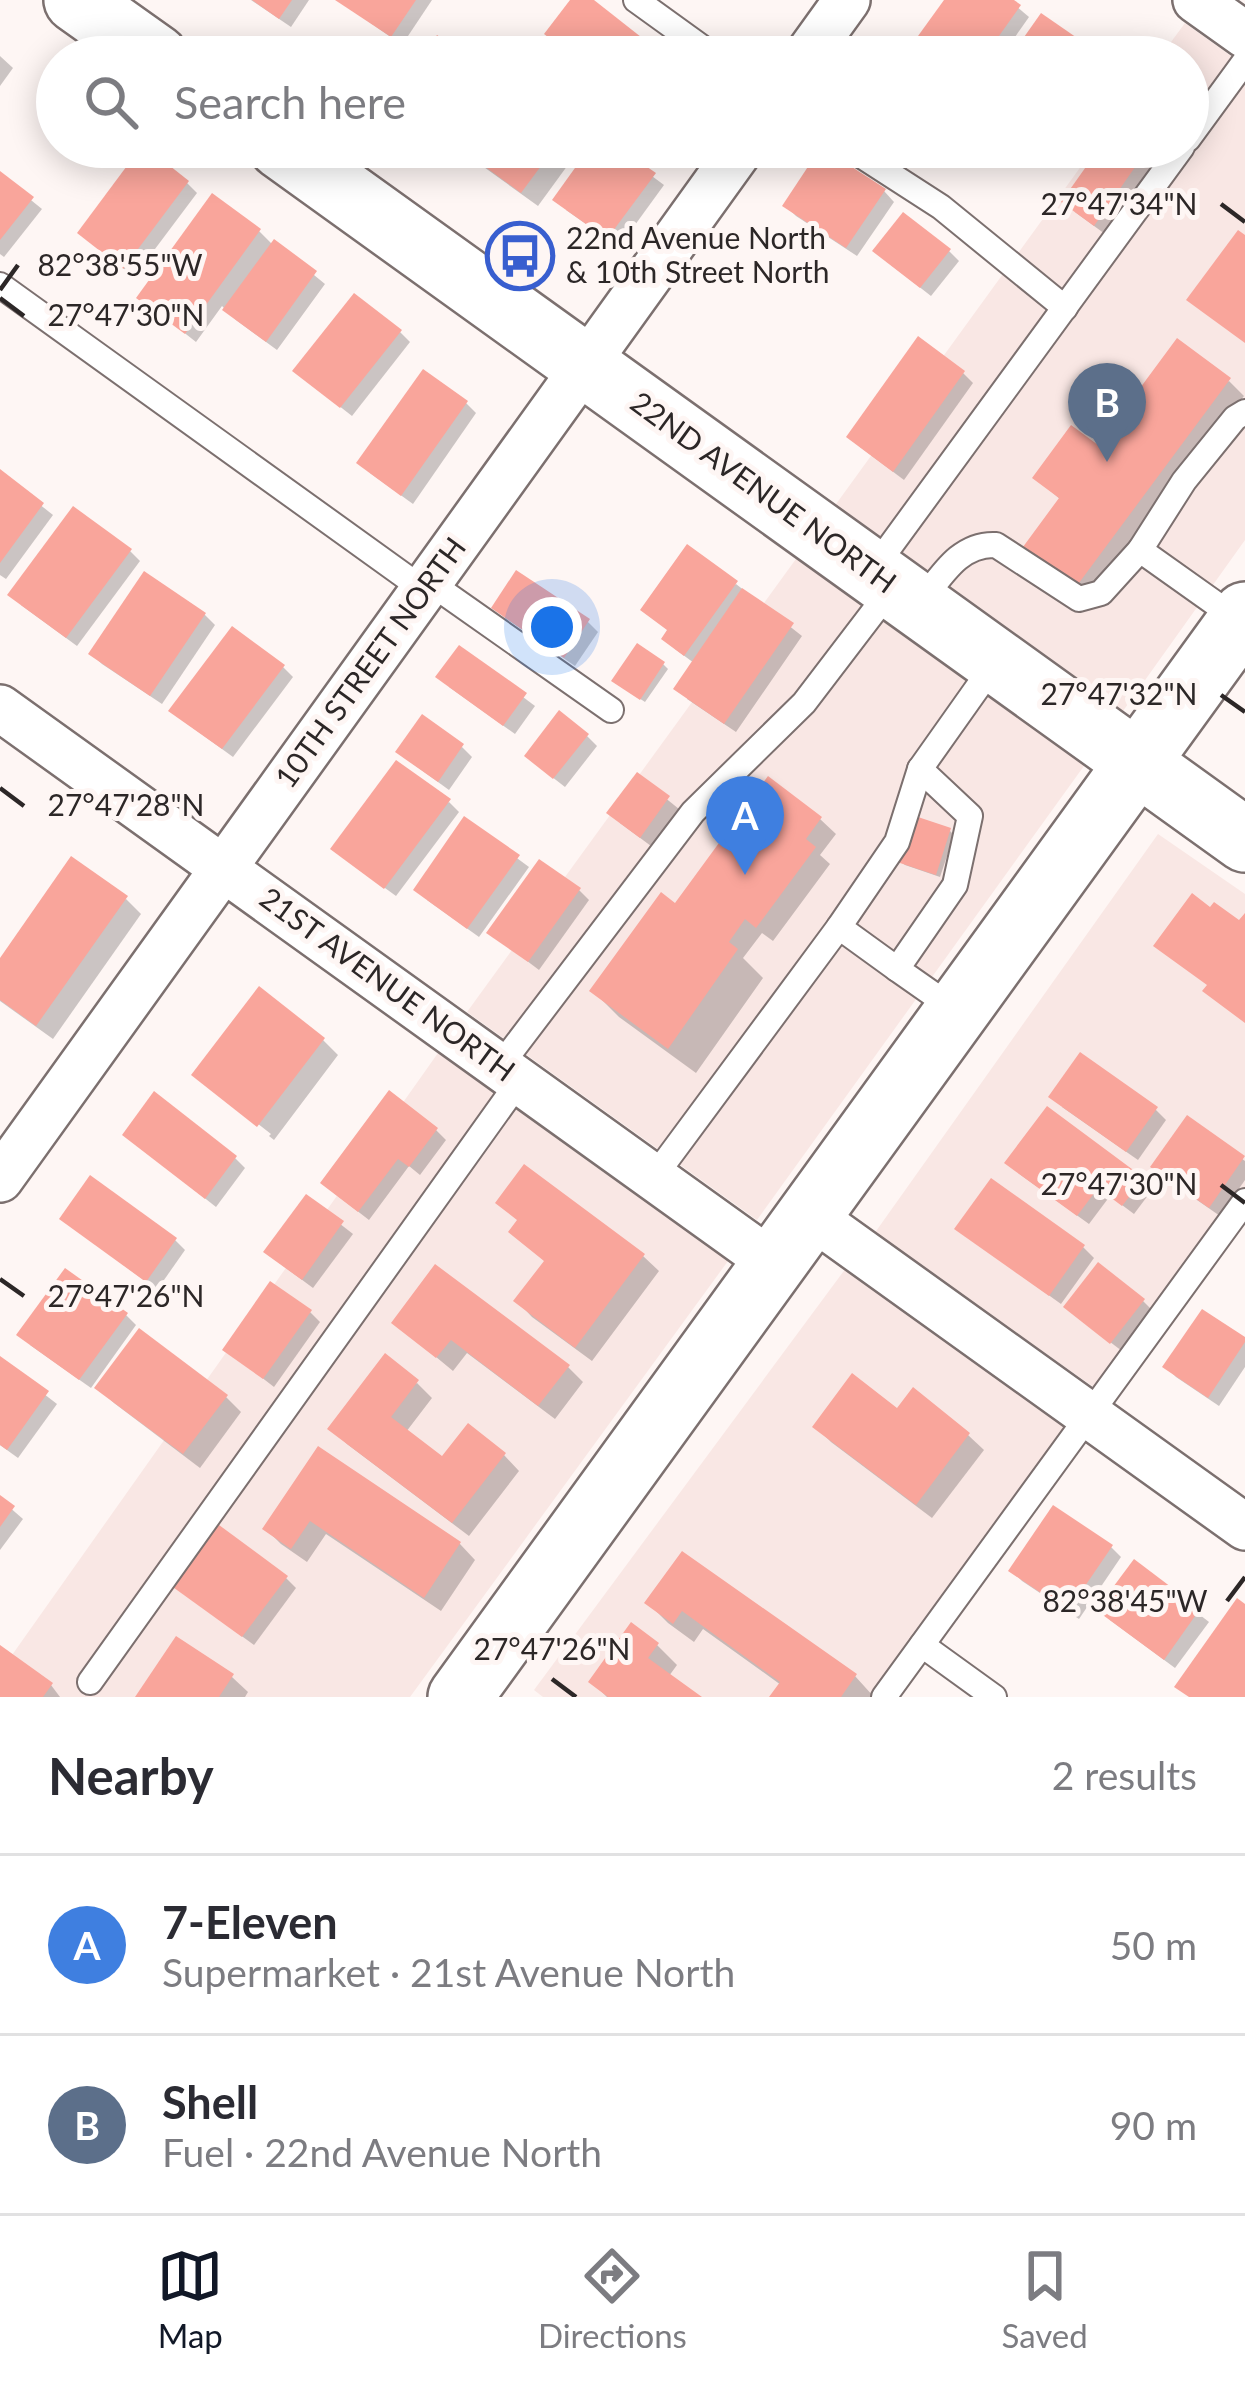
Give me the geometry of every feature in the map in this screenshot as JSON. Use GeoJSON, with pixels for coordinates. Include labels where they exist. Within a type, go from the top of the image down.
{"type":"FeatureCollection","features":[{"type":"Feature","properties":{"kind":"main road"},"geometry":{"type":"LineString","coordinates":[[76,0],[127,36]]}},
{"type":"Feature","properties":{"kind":"main road","name":"22ND AVENUE NORTH"},"geometry":{"type":"LineString","coordinates":[[310,168],[1245,840]]}},
{"type":"Feature","properties":{"kind":"main road"},"geometry":{"type":"LineString","coordinates":[[474,1692],[792,1239],[1242,617]]}},
{"type":"Feature","properties":{"kind":"street"},"geometry":{"type":"LineString","coordinates":[[821,36],[847,0]]}},
{"type":"Feature","properties":{"kind":"street","name":"10TH STREET NORTH"},"geometry":{"type":"LineString","coordinates":[[0,1179],[727,168]]}},
{"type":"Feature","properties":{"kind":"street","name":"21ST AVENUE NORTH"},"geometry":{"type":"LineString","coordinates":[[0,708],[654,1177],[792,1239],[1091,1416],[1245,1527]]}},
{"type":"Feature","properties":{"kind":"lane"},"geometry":{"type":"LineString","coordinates":[[636,0],[686,36]]}},
{"type":"Feature","properties":{"kind":"lane"},"geometry":{"type":"LineString","coordinates":[[1209,83],[1231,24]]}},
{"type":"Feature","properties":{"kind":"lane"},"geometry":{"type":"LineString","coordinates":[[881,168],[941,207],[1065,308]]}},
{"type":"Feature","properties":{"kind":"lane"},"geometry":{"type":"LineString","coordinates":[[90,1682],[692,812],[804,703],[894,588],[1065,308],[1167,168]]}},
{"type":"Feature","properties":{"kind":"lane"},"geometry":{"type":"LineString","coordinates":[[0,286],[611,710]]}},
{"type":"Feature","properties":{"kind":"lane"},"geometry":{"type":"LineString","coordinates":[[894,588],[979,544],[996,545],[1078,598],[1101,593],[1140,550],[1184,481],[1245,412]]}},
{"type":"Feature","properties":{"kind":"lane"},"geometry":{"type":"LineString","coordinates":[[1140,550],[1242,617]]}},
{"type":"Feature","properties":{"kind":"lane"},"geometry":{"type":"LineString","coordinates":[[654,1177],[897,842],[920,769],[996,662]]}},
{"type":"Feature","properties":{"kind":"lane"},"geometry":{"type":"LineString","coordinates":[[897,969],[955,885],[970,816],[920,769]]}},
{"type":"Feature","properties":{"kind":"lane"},"geometry":{"type":"LineString","coordinates":[[839,927],[957,1012]]}},
{"type":"Feature","properties":{"kind":"lane"},"geometry":{"type":"LineString","coordinates":[[884,1697],[1245,1201]]}},
{"type":"Feature","properties":{"kind":"lane"},"geometry":{"type":"LineString","coordinates":[[922,1645],[994,1697]]}},
{"type":"Feature","properties":{"kind":"shaded area"},"geometry":{"type":"Polygon","coordinates":[[[1185,23],[1203,36],[1175,36],[1185,23]]]}},
{"type":"Feature","properties":{"kind":"shaded area"},"geometry":{"type":"Polygon","coordinates":[[[1209,40],[1245,66],[1245,540],[1118,718],[831,511],[1080,168],[1209,168],[1209,40]]]}},
{"type":"Feature","properties":{"kind":"shaded area"},"geometry":{"type":"Polygon","coordinates":[[[801,552],[1089,759],[757,1220],[467,1012],[801,552]]]}},
{"type":"Feature","properties":{"kind":"shaded area"},"geometry":{"type":"Polygon","coordinates":[[[1158,834],[1245,894],[1245,1210],[1108,1397],[874,1234],[1158,834]]]}},
{"type":"Feature","properties":{"kind":"shaded area"},"geometry":{"type":"Polygon","coordinates":[[[438,1053],[728,1261],[410,1697],[0,1697],[0,1672],[438,1053]]]}},
{"type":"Feature","properties":{"kind":"shaded area"},"geometry":{"type":"Polygon","coordinates":[[[846,1268],[1078,1437],[893,1697],[543,1697],[534,1690],[846,1268]]]}},
{"type":"Feature","properties":{"kind":"building"},"geometry":{"type":"Polygon","coordinates":[[[252,0],[292,0],[279,19],[252,0]]]}},
{"type":"Feature","properties":{"kind":"building"},"geometry":{"type":"Polygon","coordinates":[[[335,0],[416,0],[389,36],[335,0]]]}},
{"type":"Feature","properties":{"kind":"building"},"geometry":{"type":"Polygon","coordinates":[[[570,0],[594,0],[640,36],[547,36],[570,0]]]}},
{"type":"Feature","properties":{"kind":"building"},"geometry":{"type":"Polygon","coordinates":[[[944,0],[1014,0],[1021,5],[999,36],[918,36],[944,0]]]}},
{"type":"Feature","properties":{"kind":"building"},"geometry":{"type":"Polygon","coordinates":[[[1041,13],[1074,36],[1025,36],[1041,13]]]}},
{"type":"Feature","properties":{"kind":"building"},"geometry":{"type":"Polygon","coordinates":[[[125,168],[173,168],[189,181],[123,269],[77,233],[125,168]]]}},
{"type":"Feature","properties":{"kind":"building"},"geometry":{"type":"Polygon","coordinates":[[[487,168],[539,168],[521,193],[487,168]]]}},
{"type":"Feature","properties":{"kind":"building"},"geometry":{"type":"Polygon","coordinates":[[[575,168],[649,168],[656,173],[607,239],[552,200],[575,168]]]}},
{"type":"Feature","properties":{"kind":"building"},"geometry":{"type":"Polygon","coordinates":[[[807,168],[854,168],[886,189],[846,248],[782,206],[807,168]]]}},
{"type":"Feature","properties":{"kind":"building"},"geometry":{"type":"Polygon","coordinates":[[[1085,168],[1134,168],[1094,226],[1061,202],[1085,168]]]}},
{"type":"Feature","properties":{"kind":"building"},"geometry":{"type":"Polygon","coordinates":[[[0,171],[34,197],[0,240],[0,171]]]}},
{"type":"Feature","properties":{"kind":"building"},"geometry":{"type":"Polygon","coordinates":[[[212,193],[261,229],[185,334],[136,298],[212,193]]]}},
{"type":"Feature","properties":{"kind":"building"},"geometry":{"type":"Polygon","coordinates":[[[903,212],[951,249],[920,288],[872,251],[903,212]]]}},
{"type":"Feature","properties":{"kind":"building"},"geometry":{"type":"Polygon","coordinates":[[[1238,230],[1245,235],[1245,343],[1186,300],[1238,230]]]}},
{"type":"Feature","properties":{"kind":"building"},"geometry":{"type":"Polygon","coordinates":[[[274,239],[317,271],[266,342],[222,310],[274,239]]]}},
{"type":"Feature","properties":{"kind":"building"},"geometry":{"type":"Polygon","coordinates":[[[354,293],[402,330],[340,408],[292,371],[354,293]]]}},
{"type":"Feature","properties":{"kind":"building"},"geometry":{"type":"Polygon","coordinates":[[[918,336],[965,371],[893,472],[846,437],[918,336]]]}},
{"type":"Feature","properties":{"kind":"building"},"geometry":{"type":"Polygon","coordinates":[[[1177,338],[1231,378],[1073,591],[1020,551],[1059,498],[1032,478],[1071,425],[1098,445],[1177,338]]]}},
{"type":"Feature","properties":{"kind":"building"},"geometry":{"type":"Polygon","coordinates":[[[423,369],[468,401],[401,496],[356,463],[423,369]]]}},
{"type":"Feature","properties":{"kind":"building"},"geometry":{"type":"Polygon","coordinates":[[[0,469],[44,503],[0,563],[0,469]]]}},
{"type":"Feature","properties":{"kind":"building"},"geometry":{"type":"Polygon","coordinates":[[[73,506],[132,549],[66,638],[7,595],[73,506]]]}},
{"type":"Feature","properties":{"kind":"building"},"geometry":{"type":"Polygon","coordinates":[[[687,544],[738,581],[684,656],[661,639],[667,630],[640,610],[687,544]]]}},
{"type":"Feature","properties":{"kind":"building"},"geometry":{"type":"Polygon","coordinates":[[[516,570],[590,619],[564,658],[491,608],[516,570]]]}},
{"type":"Feature","properties":{"kind":"building"},"geometry":{"type":"Polygon","coordinates":[[[144,571],[206,613],[150,696],[88,654],[144,571]]]}},
{"type":"Feature","properties":{"kind":"building"},"geometry":{"type":"Polygon","coordinates":[[[742,588],[794,623],[724,724],[673,689],[742,588]]]}},
{"type":"Feature","properties":{"kind":"building"},"geometry":{"type":"Polygon","coordinates":[[[232,626],[285,665],[222,749],[168,711],[232,626]]]}},
{"type":"Feature","properties":{"kind":"building"},"geometry":{"type":"Polygon","coordinates":[[[637,643],[665,662],[640,700],[611,681],[637,643]]]}},
{"type":"Feature","properties":{"kind":"building"},"geometry":{"type":"Polygon","coordinates":[[[459,645],[527,693],[503,726],[435,677],[459,645]]]}},
{"type":"Feature","properties":{"kind":"building"},"geometry":{"type":"Polygon","coordinates":[[[559,710],[589,734],[553,779],[524,756],[559,710]]]}},
{"type":"Feature","properties":{"kind":"building"},"geometry":{"type":"Polygon","coordinates":[[[422,714],[464,744],[438,782],[395,752],[422,714]]]}},
{"type":"Feature","properties":{"kind":"building"},"geometry":{"type":"Polygon","coordinates":[[[396,760],[451,799],[384,889],[330,849],[396,760]]]}},
{"type":"Feature","properties":{"kind":"building"},"geometry":{"type":"Polygon","coordinates":[[[637,772],[670,796],[640,838],[606,813],[637,772]]]}},
{"type":"Feature","properties":{"kind":"building"},"geometry":{"type":"Polygon","coordinates":[[[768,776],[822,817],[806,839],[816,847],[756,928],[745,919],[729,942],[738,949],[668,1049],[589,991],[661,892],[675,903],[768,776]]]}},
{"type":"Feature","properties":{"kind":"building"},"geometry":{"type":"Polygon","coordinates":[[[912,815],[951,828],[936,875],[897,862],[912,815]]]}},
{"type":"Feature","properties":{"kind":"building"},"geometry":{"type":"Polygon","coordinates":[[[464,816],[520,855],[467,929],[413,890],[464,816]]]}},
{"type":"Feature","properties":{"kind":"building"},"geometry":{"type":"Polygon","coordinates":[[[71,856],[128,896],[36,1026],[0,1000],[0,958],[71,856]]]}},
{"type":"Feature","properties":{"kind":"building"},"geometry":{"type":"Polygon","coordinates":[[[539,859],[581,888],[528,962],[486,933],[539,859]]]}},
{"type":"Feature","properties":{"kind":"building"},"geometry":{"type":"Polygon","coordinates":[[[1192,893],[1239,920],[1245,913],[1245,1023],[1202,991],[1207,985],[1153,946],[1192,893]]]}},
{"type":"Feature","properties":{"kind":"building"},"geometry":{"type":"Polygon","coordinates":[[[259,986],[325,1038],[257,1127],[191,1075],[259,986]]]}},
{"type":"Feature","properties":{"kind":"building"},"geometry":{"type":"Polygon","coordinates":[[[1080,1052],[1158,1107],[1126,1152],[1048,1097],[1080,1052]]]}},
{"type":"Feature","properties":{"kind":"building"},"geometry":{"type":"Polygon","coordinates":[[[389,1090],[438,1128],[409,1167],[398,1159],[358,1212],[320,1183],[389,1090]]]}},
{"type":"Feature","properties":{"kind":"building"},"geometry":{"type":"Polygon","coordinates":[[[154,1091],[237,1156],[205,1199],[122,1135],[154,1091]]]}},
{"type":"Feature","properties":{"kind":"building"},"geometry":{"type":"Polygon","coordinates":[[[1047,1106],[1144,1178],[1122,1206],[1098,1188],[1077,1216],[1004,1163],[1047,1106]]]}},
{"type":"Feature","properties":{"kind":"building"},"geometry":{"type":"Polygon","coordinates":[[[1187,1115],[1245,1156],[1209,1208],[1150,1167],[1187,1115]]]}},
{"type":"Feature","properties":{"kind":"building"},"geometry":{"type":"Polygon","coordinates":[[[524,1164],[645,1254],[575,1348],[513,1301],[544,1261],[508,1232],[517,1220],[495,1203],[524,1164]]]}},
{"type":"Feature","properties":{"kind":"building"},"geometry":{"type":"Polygon","coordinates":[[[90,1175],[177,1238],[146,1282],[59,1219],[90,1175]]]}},
{"type":"Feature","properties":{"kind":"building"},"geometry":{"type":"Polygon","coordinates":[[[991,1178],[1085,1245],[1049,1296],[954,1229],[991,1178]]]}},
{"type":"Feature","properties":{"kind":"building"},"geometry":{"type":"Polygon","coordinates":[[[306,1194],[344,1221],[302,1280],[263,1252],[306,1194]]]}},
{"type":"Feature","properties":{"kind":"building"},"geometry":{"type":"Polygon","coordinates":[[[1098,1262],[1145,1299],[1110,1344],[1063,1307],[1098,1262]]]}},
{"type":"Feature","properties":{"kind":"building"},"geometry":{"type":"Polygon","coordinates":[[[435,1264],[570,1365],[538,1406],[451,1340],[436,1358],[391,1323],[435,1264]]]}},
{"type":"Feature","properties":{"kind":"building"},"geometry":{"type":"Polygon","coordinates":[[[65,1268],[128,1313],[79,1380],[16,1335],[65,1268]]]}},
{"type":"Feature","properties":{"kind":"building"},"geometry":{"type":"Polygon","coordinates":[[[270,1281],[312,1310],[263,1379],[222,1350],[270,1281]]]}},
{"type":"Feature","properties":{"kind":"building"},"geometry":{"type":"Polygon","coordinates":[[[1202,1309],[1245,1337],[1208,1398],[1162,1367],[1202,1309]]]}},
{"type":"Feature","properties":{"kind":"building"},"geometry":{"type":"Polygon","coordinates":[[[139,1328],[228,1395],[183,1454],[94,1388],[139,1328]]]}},
{"type":"Feature","properties":{"kind":"building"},"geometry":{"type":"Polygon","coordinates":[[[385,1353],[419,1380],[391,1417],[442,1456],[468,1423],[506,1453],[452,1523],[327,1429],[385,1353]]]}},
{"type":"Feature","properties":{"kind":"building"},"geometry":{"type":"Polygon","coordinates":[[[0,1356],[49,1391],[7,1450],[0,1445],[0,1356]]]}},
{"type":"Feature","properties":{"kind":"building"},"geometry":{"type":"Polygon","coordinates":[[[852,1373],[897,1408],[913,1387],[970,1433],[916,1505],[812,1427],[852,1373]]]}},
{"type":"Feature","properties":{"kind":"building"},"geometry":{"type":"Polygon","coordinates":[[[318,1446],[461,1542],[424,1598],[310,1521],[291,1549],[262,1529],[318,1446]]]}},
{"type":"Feature","properties":{"kind":"building"},"geometry":{"type":"Polygon","coordinates":[[[0,1495],[15,1506],[0,1527],[0,1495]]]}},
{"type":"Feature","properties":{"kind":"building"},"geometry":{"type":"Polygon","coordinates":[[[1053,1505],[1113,1545],[1068,1611],[1008,1571],[1053,1505]]]}},
{"type":"Feature","properties":{"kind":"building"},"geometry":{"type":"Polygon","coordinates":[[[215,1522],[288,1576],[242,1637],[170,1585],[215,1522]]]}},
{"type":"Feature","properties":{"kind":"building"},"geometry":{"type":"Polygon","coordinates":[[[682,1551],[857,1674],[841,1697],[769,1697],[780,1682],[682,1611],[673,1624],[644,1603],[682,1551]]]}},
{"type":"Feature","properties":{"kind":"building"},"geometry":{"type":"Polygon","coordinates":[[[1134,1559],[1200,1609],[1164,1660],[1096,1610],[1134,1559]]]}},
{"type":"Feature","properties":{"kind":"building"},"geometry":{"type":"Polygon","coordinates":[[[1237,1598],[1245,1604],[1245,1697],[1189,1697],[1174,1687],[1237,1598]]]}},
{"type":"Feature","properties":{"kind":"building"},"geometry":{"type":"Polygon","coordinates":[[[631,1622],[659,1643],[648,1658],[702,1697],[608,1697],[588,1682],[631,1622]]]}},
{"type":"Feature","properties":{"kind":"building"},"geometry":{"type":"Polygon","coordinates":[[[176,1636],[234,1674],[219,1697],[135,1697],[176,1636]]]}},
{"type":"Feature","properties":{"kind":"building"},"geometry":{"type":"Polygon","coordinates":[[[0,1645],[53,1683],[43,1697],[0,1697],[0,1645]]]}},
{"type":"Feature","properties":{"kind":"place","name":"22nd Avenue North & 10th Street North"},"geometry":{"type":"Point","coordinates":[520,256]}},
{"type":"Feature","properties":{"kind":"place","name":"Shell"},"geometry":{"type":"Point","coordinates":[1107,462]}},
{"type":"Feature","properties":{"kind":"place","name":"7-Eleven"},"geometry":{"type":"Point","coordinates":[745,875]}}]}
